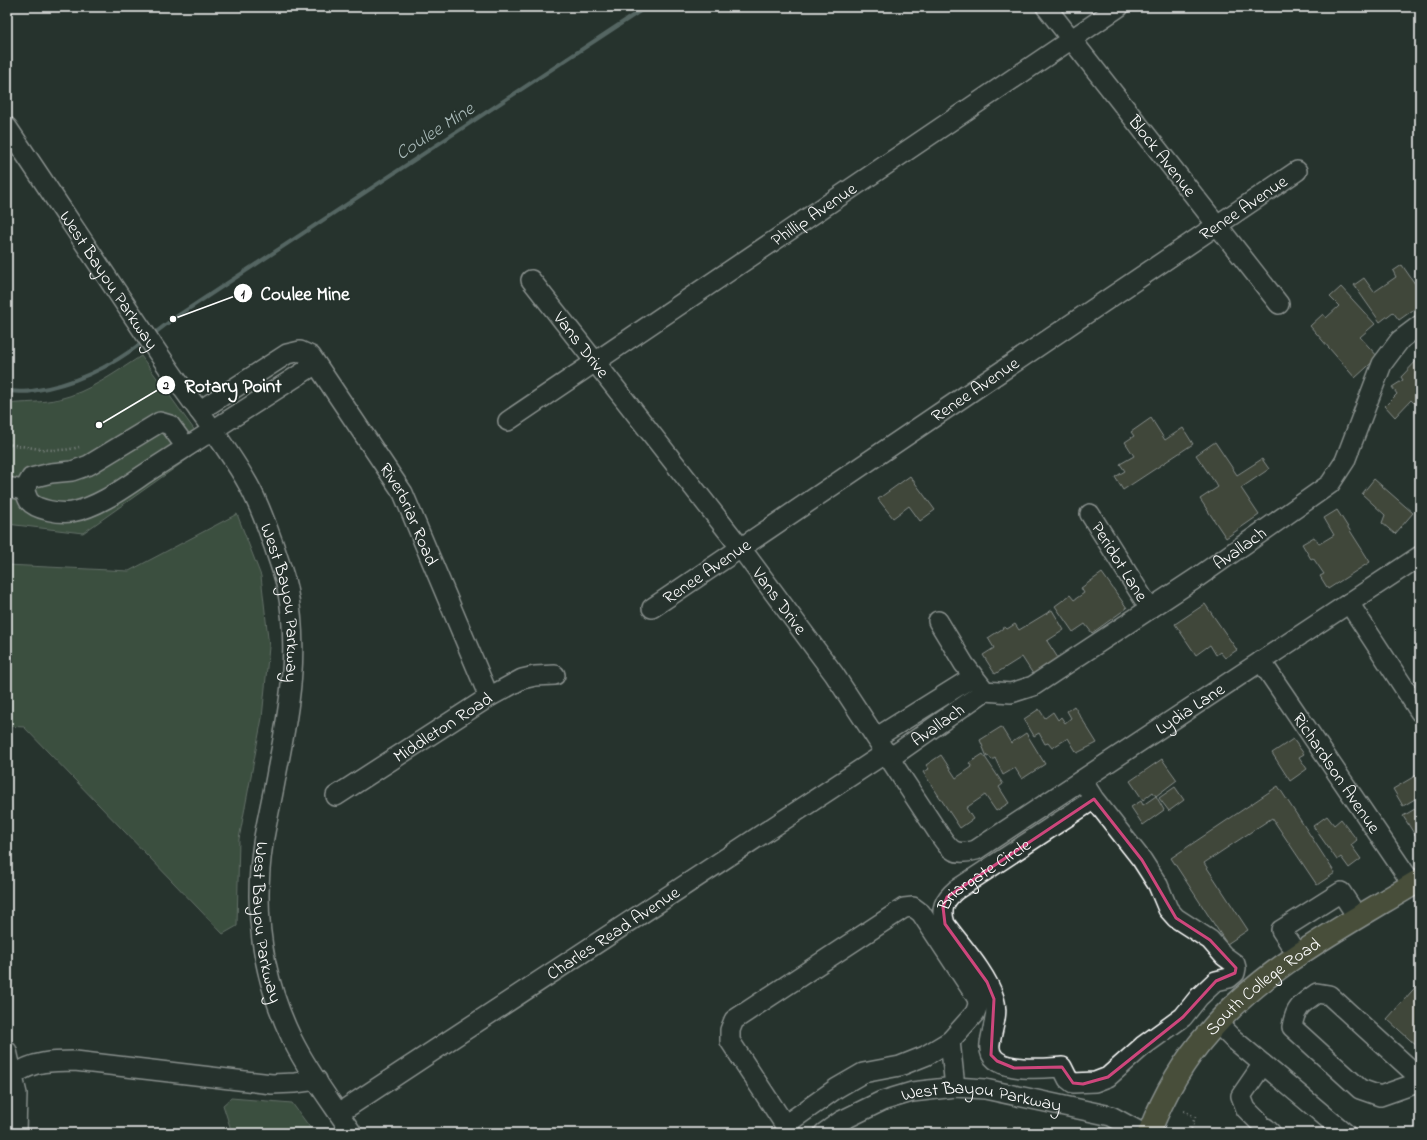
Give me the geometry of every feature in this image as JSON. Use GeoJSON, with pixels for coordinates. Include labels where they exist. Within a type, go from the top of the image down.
{"type":"FeatureCollection","features":[{"type":"Feature","properties":{"kind":"main road","name":"South College Road"},"geometry":{"type":"LineString","coordinates":[[1149,1133],[1169,1089],[1190,1056],[1217,1023],[1246,995],[1298,956],[1417,882]]}},
{"type":"Feature","properties":{"kind":"street","name":"Block Avenue"},"geometry":{"type":"LineString","coordinates":[[1046,7],[1278,304]]}},
{"type":"Feature","properties":{"kind":"street","name":"Phillip Avenue"},"geometry":{"type":"LineString","coordinates":[[508,421],[1119,7]]}},
{"type":"Feature","properties":{"kind":"street","name":"West Bayou Parkway"},"geometry":{"type":"LineString","coordinates":[[7,126],[170,370],[213,430],[248,483],[258,503],[287,587],[294,638],[289,712],[263,843],[259,922],[266,965],[281,1011],[292,1038],[352,1133]]}},
{"type":"Feature","properties":{"kind":"street","name":"Renee Avenue"},"geometry":{"type":"LineString","coordinates":[[652,608],[740,547],[1218,226],[1297,171]]}},
{"type":"Feature","properties":{"kind":"street","name":"Vans Drive"},"geometry":{"type":"LineString","coordinates":[[531,280],[593,362],[740,547],[834,674],[885,749],[939,834],[949,848],[957,853]]}},
{"type":"Feature","properties":{"kind":"street","name":"Avallach"},"geometry":{"type":"LineString","coordinates":[[979,684],[1010,693],[1034,686],[1198,577],[1330,484],[1345,461],[1382,364],[1400,340],[1420,325]]}},
{"type":"Feature","properties":{"kind":"street","name":"Riverbriar Road"},"geometry":{"type":"LineString","coordinates":[[199,411],[287,354],[300,351],[311,356],[403,493],[489,697]]}},
{"type":"Feature","properties":{"kind":"street"},"geometry":{"type":"LineString","coordinates":[[186,447],[170,425],[160,422],[89,465],[72,471],[31,478],[16,488],[30,502],[51,512],[70,513],[82,510],[105,499],[316,364]]}},
{"type":"Feature","properties":{"kind":"street","name":"Peridot Lane"},"geometry":{"type":"LineString","coordinates":[[1090,514],[1150,609]]}},
{"type":"Feature","properties":{"kind":"street","name":"Lydia Lane"},"geometry":{"type":"LineString","coordinates":[[957,853],[976,850],[1420,556]]}},
{"type":"Feature","properties":{"kind":"street"},"geometry":{"type":"LineString","coordinates":[[1349,603],[1420,712]]}},
{"type":"Feature","properties":{"kind":"street"},"geometry":{"type":"LineString","coordinates":[[938,621],[979,684]]}},
{"type":"Feature","properties":{"kind":"street","name":"Richardson Avenue"},"geometry":{"type":"LineString","coordinates":[[1261,661],[1417,882]]}},
{"type":"Feature","properties":{"kind":"street","name":"Middleton Road"},"geometry":{"type":"LineString","coordinates":[[336,796],[489,697],[522,679],[535,676],[555,675]]}},
{"type":"Feature","properties":{"kind":"street","name":"Avallach"},"geometry":{"type":"LineString","coordinates":[[885,749],[979,684]]}},
{"type":"Feature","properties":{"kind":"street","name":"Avallach"},"geometry":{"type":"LineString","coordinates":[[885,749],[979,684]]}},
{"type":"Feature","properties":{"kind":"street","name":"Charles Read Avenue"},"geometry":{"type":"LineString","coordinates":[[339,1113],[885,749]]}},
{"type":"Feature","properties":{"kind":"street","name":"Briargate Circle"},"geometry":{"type":"LineString","coordinates":[[1082,780],[1094,799],[1142,860],[1158,884],[1168,909],[1176,918],[1210,940],[1224,956],[1235,964],[1236,968],[1235,973],[1229,978],[1216,981],[1199,997],[1183,1017],[1143,1046],[1108,1077],[1096,1082],[1083,1084],[1073,1083],[1068,1078],[1062,1067],[1014,1068],[997,1061],[991,1055],[990,1044],[996,1019],[994,999],[987,982],[945,924],[942,916],[942,907],[947,897],[956,890],[1094,799]]}},
{"type":"Feature","properties":{"kind":"street"},"geometry":{"type":"LineString","coordinates":[[1298,956],[1281,930],[1341,892],[1358,918]]}},
{"type":"Feature","properties":{"kind":"street"},"geometry":{"type":"LineString","coordinates":[[913,907],[921,913],[977,998],[978,1005],[975,1013],[950,1041],[924,1056],[900,1066],[864,1073],[837,1088],[788,1129],[730,1041],[730,1030],[734,1020],[904,908],[913,907]]}},
{"type":"Feature","properties":{"kind":"street"},"geometry":{"type":"LineString","coordinates":[[1420,1078],[1329,995],[1317,993],[1305,1002],[1294,1014],[1292,1027],[1360,1089],[1380,1096],[1420,1082]]}},
{"type":"Feature","properties":{"kind":"street"},"geometry":{"type":"LineString","coordinates":[[1217,1023],[1263,1064],[1346,1133]]}},
{"type":"Feature","properties":{"kind":"street"},"geometry":{"type":"LineString","coordinates":[[950,1041],[955,1087]]}},
{"type":"Feature","properties":{"kind":"street"},"geometry":{"type":"LineString","coordinates":[[7,1051],[14,1075],[17,1094],[16,1133]]}},
{"type":"Feature","properties":{"kind":"street"},"geometry":{"type":"LineString","coordinates":[[14,1075],[21,1069],[40,1062],[75,1061],[272,1084],[318,1080]]}},
{"type":"Feature","properties":{"kind":"street"},"geometry":{"type":"LineString","coordinates":[[1263,1064],[1240,1096],[1246,1109],[1265,1127]]}},
{"type":"Feature","properties":{"kind":"street"},"geometry":{"type":"LineString","coordinates":[[1011,1095],[1014,1068]]}},
{"type":"Feature","properties":{"kind":"street","name":"West Bayou Parkway"},"geometry":{"type":"LineString","coordinates":[[824,1133],[853,1114],[882,1101],[912,1092],[955,1087],[985,1089],[1111,1116],[1142,1133]]}},
{"type":"Feature","properties":{"kind":"path"},"geometry":{"type":"LineString","coordinates":[[10,425],[7,444],[67,451],[79,447]]}},
{"type":"Feature","properties":{"kind":"path"},"geometry":{"type":"LineString","coordinates":[[1184,1111],[1194,1117],[1190,1133]]}},
{"type":"Feature","properties":{"kind":"highlighted area"},"geometry":{"type":"Polygon","coordinates":[[[1094,799],[1142,860],[1176,918],[1210,940],[1236,968],[1235,973],[1216,981],[1183,1017],[1108,1077],[1083,1084],[1073,1083],[1062,1067],[1014,1068],[997,1061],[991,1055],[994,999],[987,982],[945,924],[943,907],[947,897],[1094,799]]]}},
{"type":"Feature","properties":{"kind":"green space"},"geometry":{"type":"Polygon","coordinates":[[[141,356],[206,446],[83,533],[7,524],[7,404],[46,401],[70,396],[92,387],[141,356]]]}},
{"type":"Feature","properties":{"kind":"green space"},"geometry":{"type":"Polygon","coordinates":[[[237,514],[261,576],[269,647],[262,718],[239,839],[237,926],[223,934],[24,727],[7,726],[7,565],[129,571],[237,514]]]}},
{"type":"Feature","properties":{"kind":"green space"},"geometry":{"type":"Polygon","coordinates":[[[231,1098],[292,1103],[314,1133],[232,1133],[223,1105],[231,1098]]]}},
{"type":"Feature","properties":{"kind":"building"},"geometry":{"type":"Polygon","coordinates":[[[1402,265],[1420,291],[1420,305],[1399,320],[1393,312],[1380,322],[1354,285],[1364,278],[1374,292],[1396,277],[1393,271],[1402,265]]]}},
{"type":"Feature","properties":{"kind":"building"},"geometry":{"type":"Polygon","coordinates":[[[1341,287],[1375,324],[1360,337],[1378,357],[1355,378],[1310,326],[1323,314],[1326,318],[1339,306],[1330,297],[1341,287]]]}},
{"type":"Feature","properties":{"kind":"building"},"geometry":{"type":"Polygon","coordinates":[[[1420,357],[1420,396],[1414,403],[1411,400],[1395,417],[1385,406],[1397,394],[1392,387],[1403,380],[1401,377],[1420,357]]]}},
{"type":"Feature","properties":{"kind":"building"},"geometry":{"type":"Polygon","coordinates":[[[1151,418],[1165,440],[1183,428],[1193,444],[1123,490],[1115,477],[1125,471],[1120,464],[1134,456],[1125,442],[1134,436],[1131,432],[1151,418]]]}},
{"type":"Feature","properties":{"kind":"building"},"geometry":{"type":"Polygon","coordinates":[[[1215,442],[1237,475],[1262,459],[1269,469],[1241,488],[1259,515],[1226,538],[1200,499],[1218,487],[1196,455],[1215,442]]]}},
{"type":"Feature","properties":{"kind":"building"},"geometry":{"type":"Polygon","coordinates":[[[910,476],[935,510],[920,521],[909,506],[893,518],[878,499],[910,476]]]}},
{"type":"Feature","properties":{"kind":"building"},"geometry":{"type":"Polygon","coordinates":[[[1374,479],[1413,513],[1395,534],[1382,523],[1385,515],[1362,494],[1374,479]]]}},
{"type":"Feature","properties":{"kind":"building"},"geometry":{"type":"Polygon","coordinates":[[[1337,510],[1370,562],[1328,589],[1320,576],[1324,574],[1313,558],[1311,559],[1302,544],[1314,537],[1319,544],[1334,535],[1324,518],[1337,510]]]}},
{"type":"Feature","properties":{"kind":"building"},"geometry":{"type":"Polygon","coordinates":[[[1102,573],[1127,608],[1092,633],[1085,624],[1073,632],[1055,606],[1070,595],[1074,600],[1084,593],[1081,588],[1102,573]]]}},
{"type":"Feature","properties":{"kind":"building"},"geometry":{"type":"Polygon","coordinates":[[[1205,604],[1237,650],[1225,658],[1220,652],[1216,655],[1210,645],[1196,655],[1175,624],[1205,604]]]}},
{"type":"Feature","properties":{"kind":"building"},"geometry":{"type":"Polygon","coordinates":[[[1052,610],[1064,630],[1047,641],[1058,658],[1033,674],[1022,657],[995,674],[983,655],[994,648],[988,638],[1005,627],[1007,629],[1015,624],[1019,630],[1052,610]]]}},
{"type":"Feature","properties":{"kind":"building"},"geometry":{"type":"Polygon","coordinates":[[[1074,706],[1097,743],[1077,753],[1068,738],[1052,748],[1048,743],[1045,744],[1039,733],[1034,736],[1024,719],[1039,709],[1045,718],[1053,712],[1058,720],[1061,717],[1065,723],[1071,718],[1067,711],[1074,706]]]}},
{"type":"Feature","properties":{"kind":"building"},"geometry":{"type":"Polygon","coordinates":[[[1001,727],[1011,743],[1026,733],[1045,764],[1022,779],[1015,768],[1003,775],[995,758],[992,760],[989,756],[987,757],[980,740],[1001,727]]]}},
{"type":"Feature","properties":{"kind":"building"},"geometry":{"type":"Polygon","coordinates":[[[1293,739],[1304,754],[1299,757],[1307,769],[1290,781],[1272,753],[1293,739]]]}},
{"type":"Feature","properties":{"kind":"building"},"geometry":{"type":"Polygon","coordinates":[[[983,754],[1003,784],[999,787],[1009,803],[996,811],[985,795],[966,808],[973,819],[960,828],[923,772],[929,769],[926,765],[941,755],[956,778],[972,767],[969,763],[983,754]]]}},
{"type":"Feature","properties":{"kind":"building"},"geometry":{"type":"Polygon","coordinates":[[[1162,759],[1177,780],[1156,796],[1153,792],[1143,800],[1130,781],[1162,759]]]}},
{"type":"Feature","properties":{"kind":"building"},"geometry":{"type":"Polygon","coordinates":[[[1420,773],[1420,796],[1403,806],[1393,789],[1420,773]]]}},
{"type":"Feature","properties":{"kind":"building"},"geometry":{"type":"Polygon","coordinates":[[[1278,786],[1335,873],[1317,885],[1272,818],[1204,863],[1248,930],[1227,944],[1171,858],[1278,786]]]}},
{"type":"Feature","properties":{"kind":"building"},"geometry":{"type":"Polygon","coordinates":[[[1175,787],[1184,800],[1169,811],[1159,798],[1175,787]]]}},
{"type":"Feature","properties":{"kind":"building"},"geometry":{"type":"Polygon","coordinates":[[[1156,796],[1164,810],[1143,825],[1131,807],[1141,801],[1143,805],[1156,796]]]}},
{"type":"Feature","properties":{"kind":"building"},"geometry":{"type":"Polygon","coordinates":[[[1420,806],[1420,832],[1415,835],[1403,816],[1420,806]]]}},
{"type":"Feature","properties":{"kind":"building"},"geometry":{"type":"Polygon","coordinates":[[[1327,816],[1334,825],[1341,819],[1357,840],[1351,845],[1361,859],[1349,868],[1341,857],[1337,860],[1313,826],[1327,816]]]}},
{"type":"Feature","properties":{"kind":"building"},"geometry":{"type":"Polygon","coordinates":[[[1420,982],[1420,1049],[1387,1019],[1420,982]]]}},
{"type":"Feature","properties":{"kind":"waterway","name":"Coulee Mine"},"geometry":{"type":"LineString","coordinates":[[151,336],[173,319],[646,7]]}},
{"type":"Feature","properties":{"kind":"waterway","name":"Coulee Mine"},"geometry":{"type":"LineString","coordinates":[[7,391],[29,392],[77,379],[119,359],[144,341]]}},
{"type":"Feature","properties":{"kind":"place","name":"Coulee Mine"},"geometry":{"type":"Point","coordinates":[173,319]}},
{"type":"Feature","properties":{"kind":"place","name":"Rotary Point"},"geometry":{"type":"Point","coordinates":[99,425]}}]}
